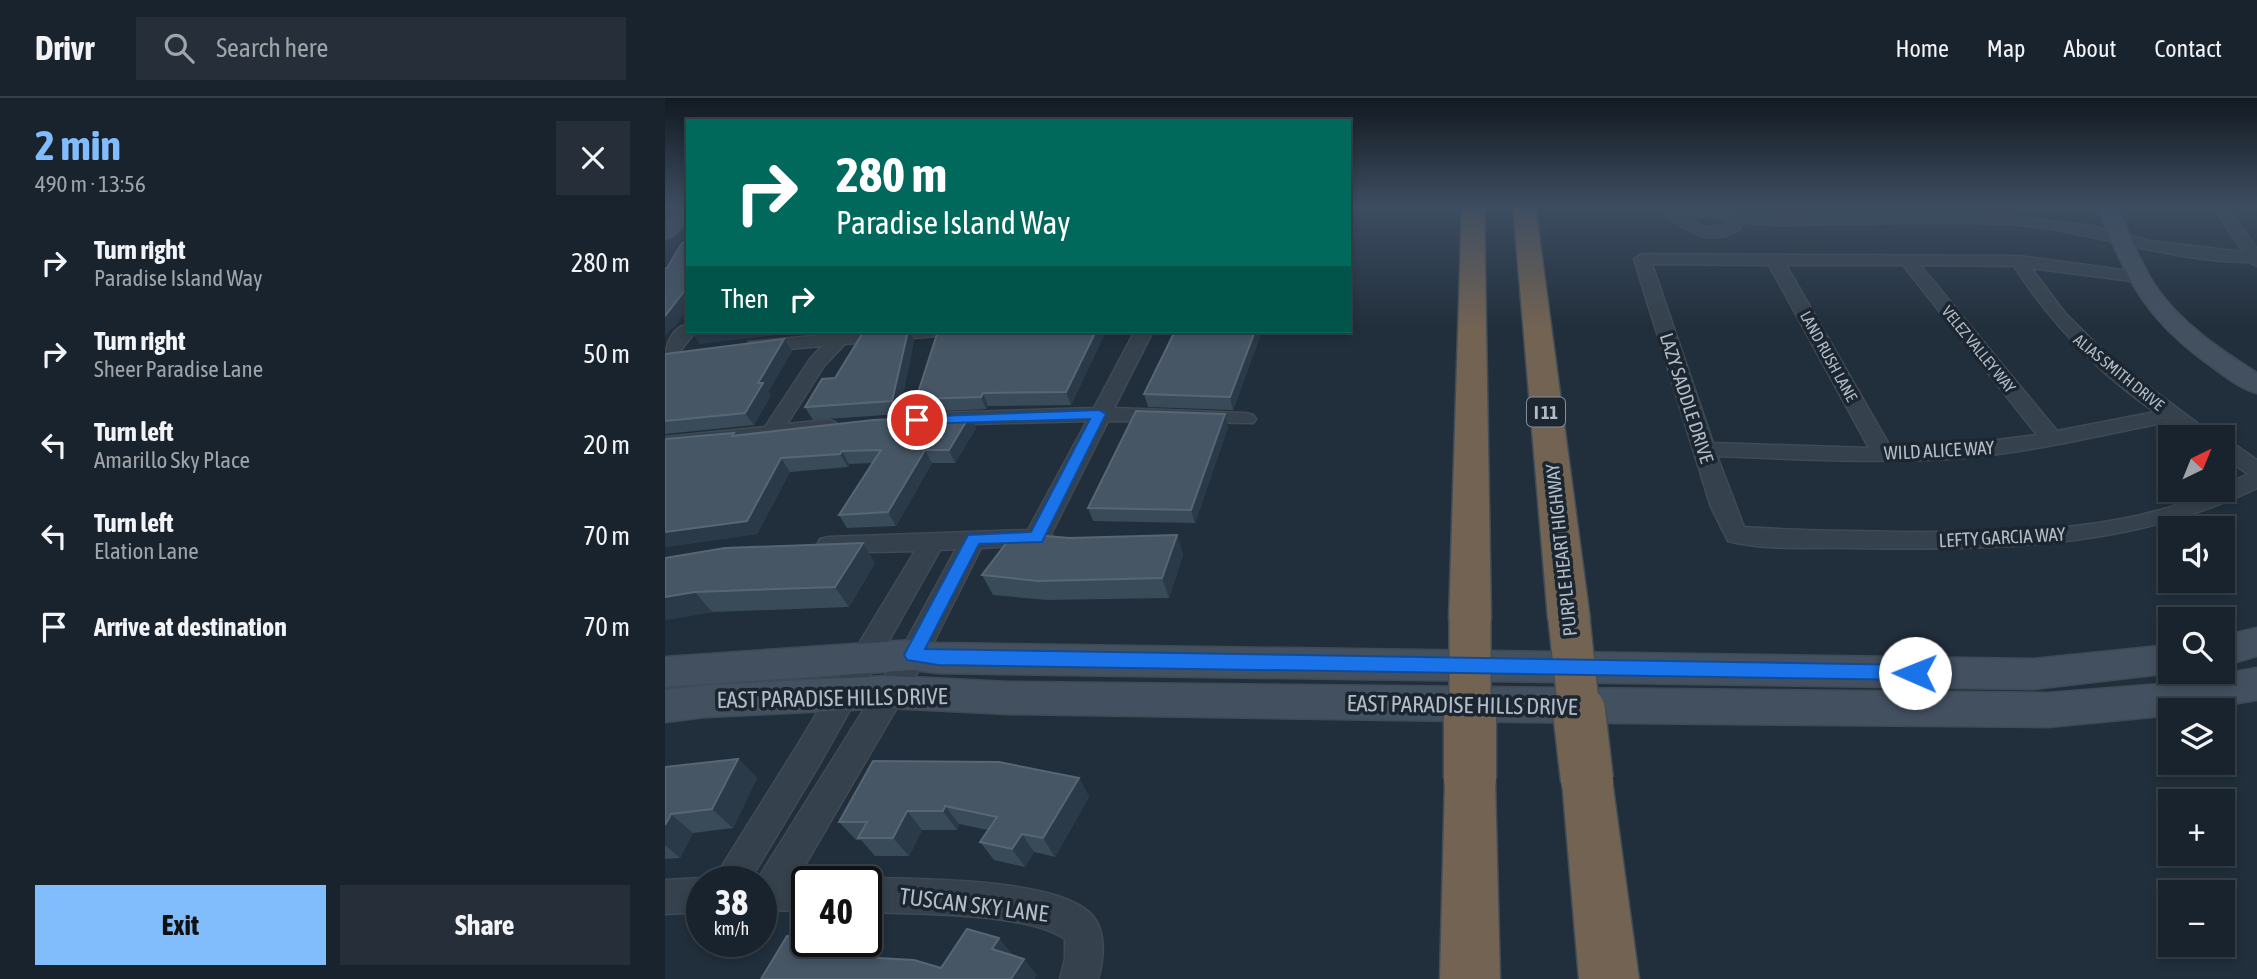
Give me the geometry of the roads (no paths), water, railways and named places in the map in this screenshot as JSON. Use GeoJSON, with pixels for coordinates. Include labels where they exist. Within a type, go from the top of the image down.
{"type":"FeatureCollection","features":[{"type":"Feature","properties":{"kind":"highway"},"geometry":{"type":"LineString","coordinates":[[1470,979],[1473,246]]}},
{"type":"Feature","properties":{"kind":"highway","name":"PURPLE HEART HIGHWAY"},"geometry":{"type":"LineString","coordinates":[[1528,246],[1609,979]]}},
{"type":"Feature","properties":{"kind":"street"},"geometry":{"type":"LineString","coordinates":[[1709,246],[1715,259],[2019,261],[2139,277]]}},
{"type":"Feature","properties":{"kind":"street"},"geometry":{"type":"LineString","coordinates":[[1734,246],[1737,259]]}},
{"type":"Feature","properties":{"kind":"street"},"geometry":{"type":"LineString","coordinates":[[2125,246],[2152,298],[2190,337],[2257,385]]}},
{"type":"Feature","properties":{"kind":"street"},"geometry":{"type":"LineString","coordinates":[[2151,246],[2256,258]]}},
{"type":"Feature","properties":{"kind":"street","name":"LAZY SADDLE DRIVE"},"geometry":{"type":"LineString","coordinates":[[1715,259],[1642,259],[1703,449],[1728,521],[1737,535]]}},
{"type":"Feature","properties":{"kind":"street","name":"LAND RUSH LANE"},"geometry":{"type":"LineString","coordinates":[[1775,260],[1883,453]]}},
{"type":"Feature","properties":{"kind":"street","name":"VELEZ VALLEY WAY"},"geometry":{"type":"LineString","coordinates":[[1907,260],[2051,438]]}},
{"type":"Feature","properties":{"kind":"street","name":"ALIAS SMITH DRIVE"},"geometry":{"type":"LineString","coordinates":[[2019,261],[2039,295],[2080,343],[2106,366],[2187,425]]}},
{"type":"Feature","properties":{"kind":"street"},"geometry":{"type":"LineString","coordinates":[[665,357],[686,331]]}},
{"type":"Feature","properties":{"kind":"street"},"geometry":{"type":"LineString","coordinates":[[731,349],[845,334],[875,333]]}},
{"type":"Feature","properties":{"kind":"street"},"geometry":{"type":"LineString","coordinates":[[1036,538],[1143,333]]}},
{"type":"Feature","properties":{"kind":"street"},"geometry":{"type":"LineString","coordinates":[[773,430],[817,363],[845,334]]}},
{"type":"Feature","properties":{"kind":"street"},"geometry":{"type":"LineString","coordinates":[[665,357],[692,354]]}},
{"type":"Feature","properties":{"kind":"street"},"geometry":{"type":"LineString","coordinates":[[921,420],[1099,414],[1246,419]]}},
{"type":"Feature","properties":{"kind":"street","name":"WILD ALICE WAY"},"geometry":{"type":"LineString","coordinates":[[1703,449],[1883,453],[1964,451],[2171,415]]}},
{"type":"Feature","properties":{"kind":"street"},"geometry":{"type":"LineString","coordinates":[[665,444],[773,430],[849,424]]}},
{"type":"Feature","properties":{"kind":"street"},"geometry":{"type":"LineString","coordinates":[[2235,455],[2257,470]]}},
{"type":"Feature","properties":{"kind":"street","name":"LEFTY GARCIA WAY"},"geometry":{"type":"LineString","coordinates":[[1737,535],[1925,540],[2081,532],[2194,508],[2257,479]]}},
{"type":"Feature","properties":{"kind":"street"},"geometry":{"type":"LineString","coordinates":[[804,547],[1062,538]]}},
{"type":"Feature","properties":{"kind":"street"},"geometry":{"type":"LineString","coordinates":[[777,874],[913,655],[974,539]]}},
{"type":"Feature","properties":{"kind":"street"},"geometry":{"type":"LineString","coordinates":[[739,866],[822,737],[843,695],[933,541]]}},
{"type":"Feature","properties":{"kind":"street"},"geometry":{"type":"LineString","coordinates":[[2235,648],[2257,642]]}},
{"type":"Feature","properties":{"kind":"street","name":"EAST PARADISE HILLS DRIVE"},"geometry":{"type":"LineString","coordinates":[[665,673],[868,656],[913,655],[938,658],[2033,674],[2158,661]]}},
{"type":"Feature","properties":{"kind":"street","name":"EAST PARADISE HILLS DRIVE"},"geometry":{"type":"LineString","coordinates":[[665,706],[731,699],[890,692],[1022,698],[1511,706],[2048,710],[2162,700],[2257,684]]}},
{"type":"Feature","properties":{"kind":"street"},"geometry":{"type":"LineString","coordinates":[[665,897],[686,896]]}},
{"type":"Feature","properties":{"kind":"street","name":"TUSCAN SKY LANE"},"geometry":{"type":"LineString","coordinates":[[882,896],[1022,907],[1066,917],[1078,927],[1084,943],[1080,979]]}}]}
